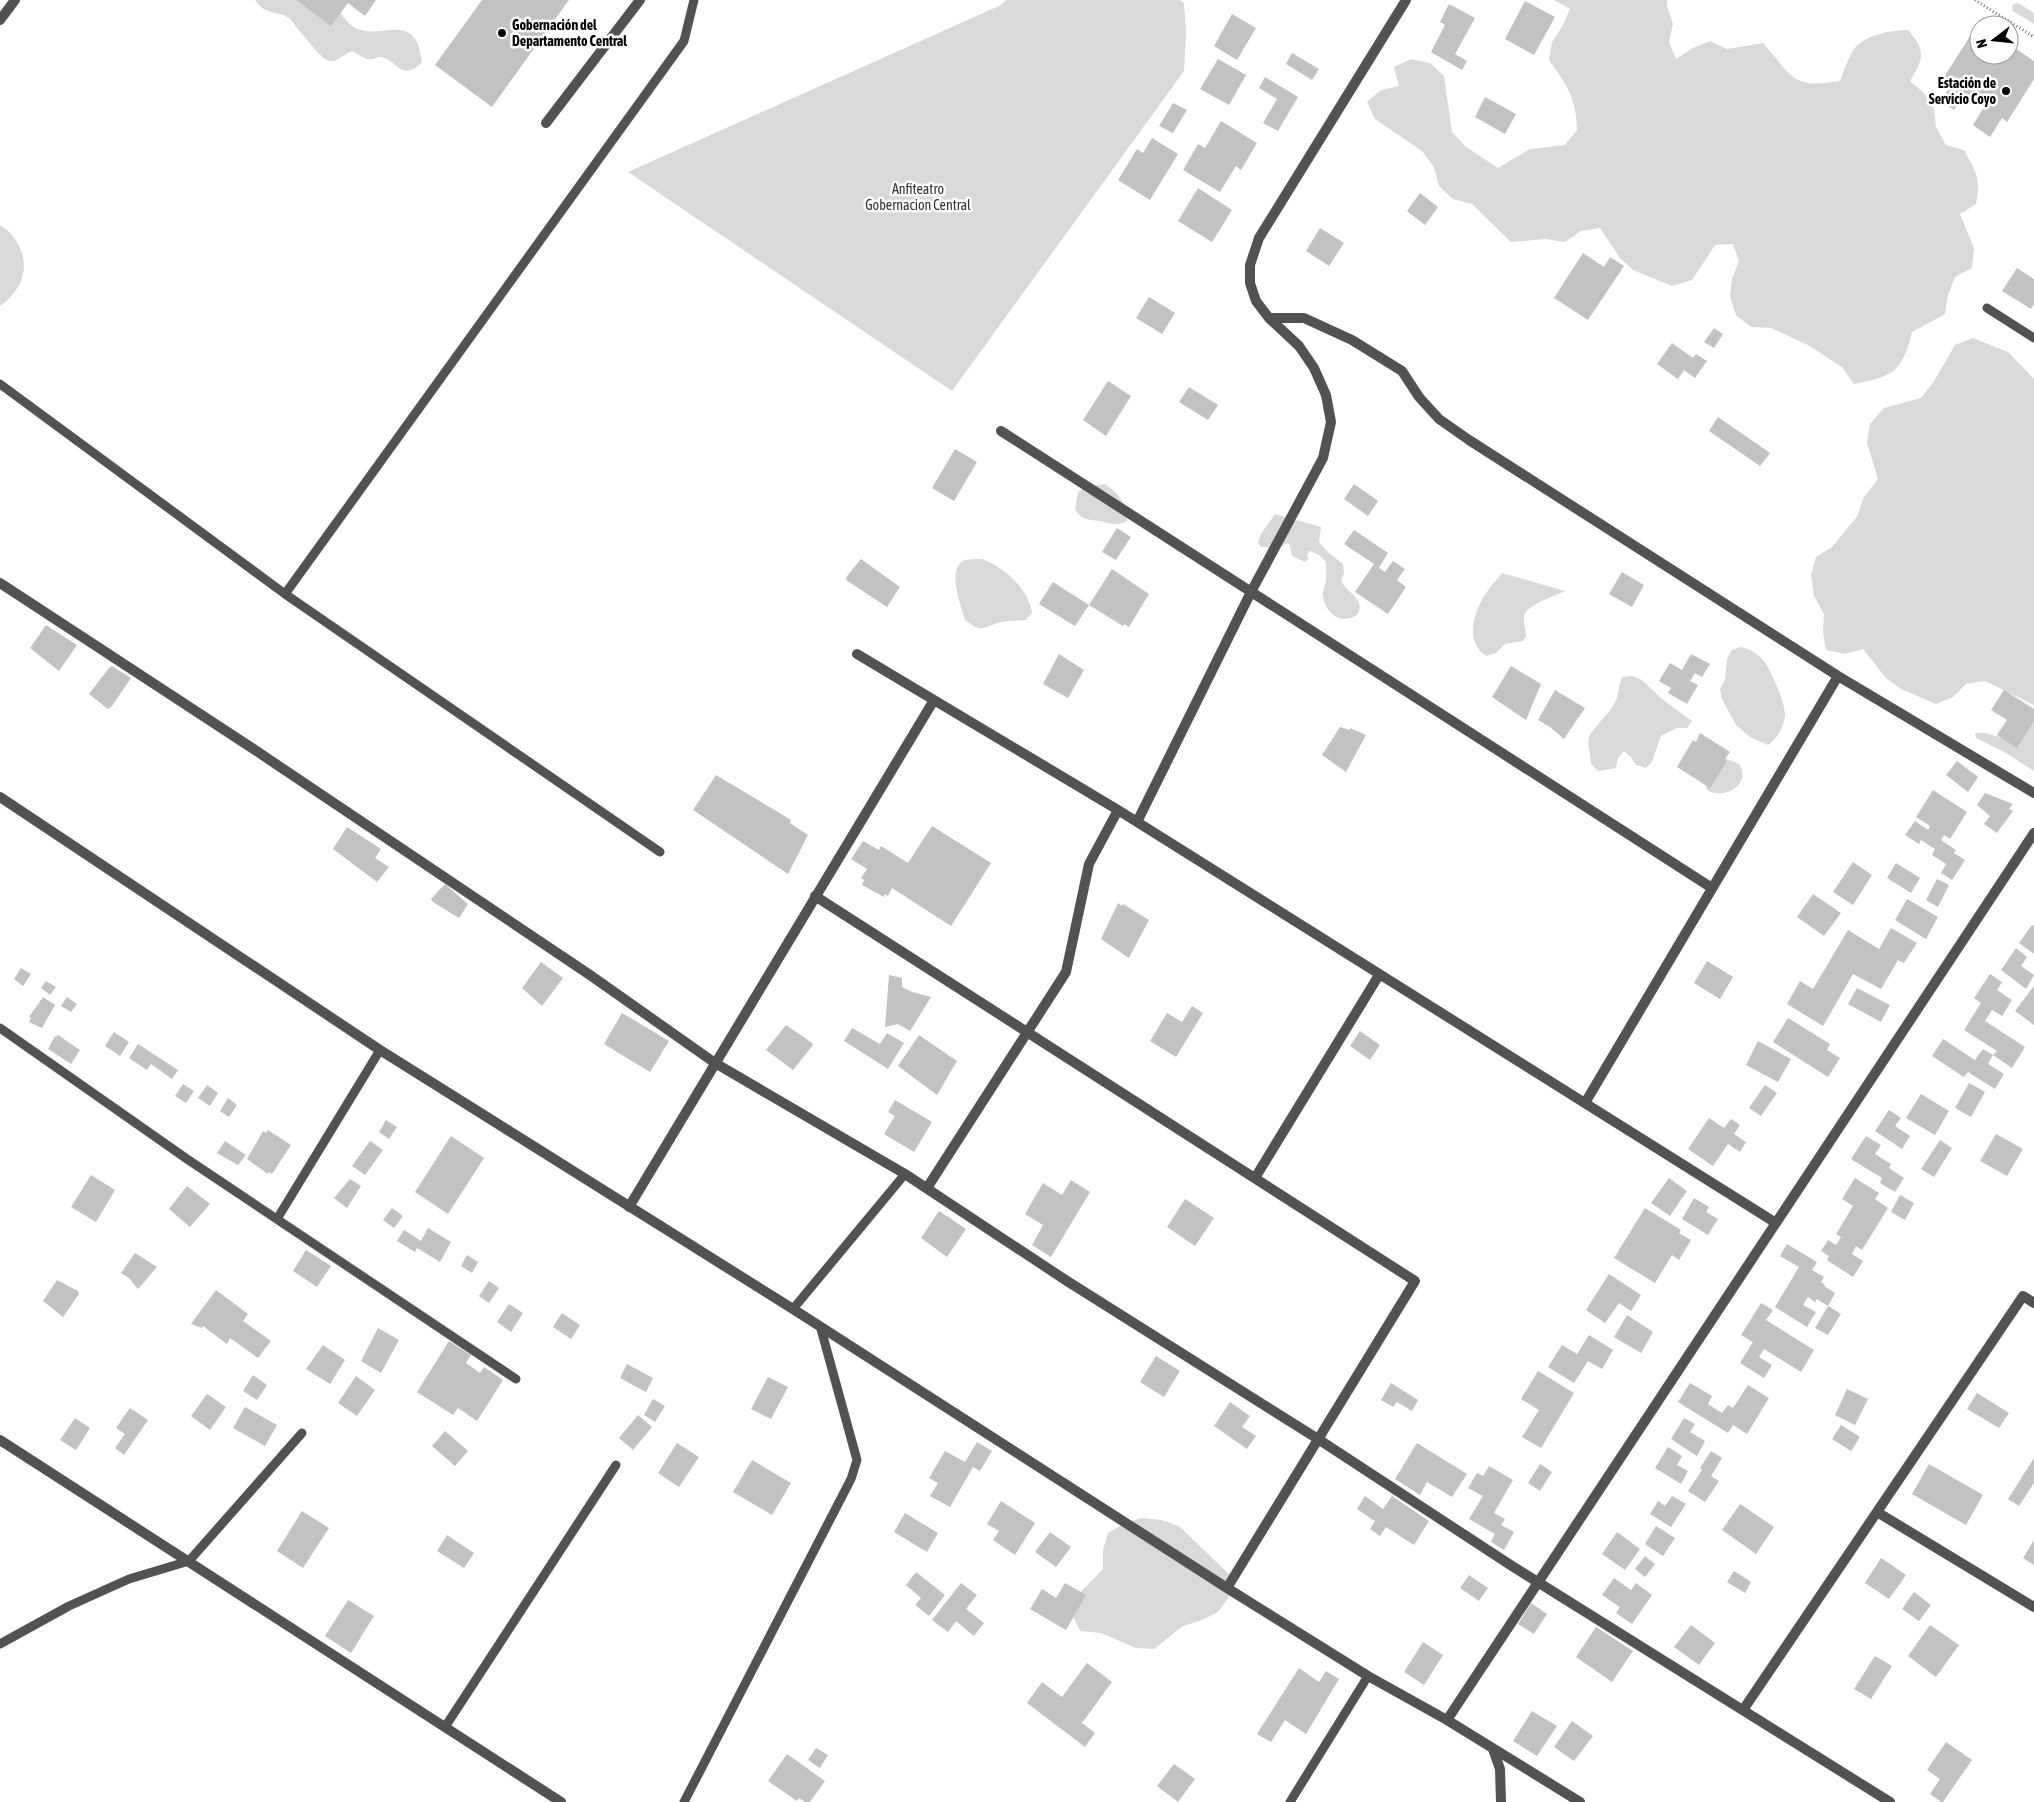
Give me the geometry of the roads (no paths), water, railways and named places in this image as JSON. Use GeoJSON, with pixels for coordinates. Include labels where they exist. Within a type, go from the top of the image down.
{"type":"FeatureCollection","features":[{"type":"Feature","properties":{"kind":"street"},"geometry":{"type":"LineString","coordinates":[[0,20],[15,0]]}},
{"type":"Feature","properties":{"kind":"street"},"geometry":{"type":"LineString","coordinates":[[546,123],[640,0]]}},
{"type":"Feature","properties":{"kind":"street"},"geometry":{"type":"LineString","coordinates":[[1137,822],[1251,592],[1323,458],[1331,422],[1326,395],[1314,368],[1299,346],[1269,318],[1256,301],[1250,283],[1250,265],[1259,238],[1406,0]]}},
{"type":"Feature","properties":{"kind":"street"},"geometry":{"type":"LineString","coordinates":[[1269,318],[1304,318],[1352,340],[1402,372],[1419,397],[1439,419],[1469,440],[1838,676],[2034,793]]}},
{"type":"Feature","properties":{"kind":"street"},"geometry":{"type":"LineString","coordinates":[[1001,431],[1712,888]]}},
{"type":"Feature","properties":{"kind":"street"},"geometry":{"type":"LineString","coordinates":[[0,584],[260,753],[590,975],[715,1063],[927,1188],[1067,1281],[1318,1439],[1538,1583],[1890,1802]]}},
{"type":"Feature","properties":{"kind":"street"},"geometry":{"type":"LineString","coordinates":[[858,654],[1118,810],[1776,1223]]}},
{"type":"Feature","properties":{"kind":"street"},"geometry":{"type":"LineString","coordinates":[[1584,1103],[1838,676]]}},
{"type":"Feature","properties":{"kind":"street"},"geometry":{"type":"LineString","coordinates":[[629,1207],[934,700]]}},
{"type":"Feature","properties":{"kind":"street"},"geometry":{"type":"LineString","coordinates":[[0,797],[380,1050],[792,1309],[1368,1676],[1447,1720],[1580,1802]]}},
{"type":"Feature","properties":{"kind":"street"},"geometry":{"type":"LineString","coordinates":[[927,1188],[1066,972],[1089,864],[1118,810]]}},
{"type":"Feature","properties":{"kind":"street"},"geometry":{"type":"LineString","coordinates":[[1447,1720],[2034,833]]}},
{"type":"Feature","properties":{"kind":"street"},"geometry":{"type":"LineString","coordinates":[[815,896],[1415,1281],[1228,1588]]}},
{"type":"Feature","properties":{"kind":"street"},"geometry":{"type":"LineString","coordinates":[[1254,1178],[1379,975]]}},
{"type":"Feature","properties":{"kind":"street"},"geometry":{"type":"LineString","coordinates":[[1743,1710],[2023,1296],[2034,1303]]}},
{"type":"Feature","properties":{"kind":"street"},"geometry":{"type":"LineString","coordinates":[[0,1440],[561,1802]]}},
{"type":"Feature","properties":{"kind":"street"},"geometry":{"type":"LineString","coordinates":[[1877,1512],[2034,1608]]}},
{"type":"Feature","properties":{"kind":"street"},"geometry":{"type":"LineString","coordinates":[[1492,1748],[1500,1769],[1501,1802]]}},
{"type":"Feature","properties":{"kind":"lane"},"geometry":{"type":"LineString","coordinates":[[285,594],[684,41],[694,0]]}},
{"type":"Feature","properties":{"kind":"lane"},"geometry":{"type":"LineString","coordinates":[[1987,308],[2034,338]]}},
{"type":"Feature","properties":{"kind":"lane"},"geometry":{"type":"LineString","coordinates":[[0,384],[285,594],[660,852]]}},
{"type":"Feature","properties":{"kind":"lane"},"geometry":{"type":"LineString","coordinates":[[0,1028],[188,1159],[516,1378]]}},
{"type":"Feature","properties":{"kind":"lane"},"geometry":{"type":"LineString","coordinates":[[277,1219],[380,1050]]}},
{"type":"Feature","properties":{"kind":"lane"},"geometry":{"type":"LineString","coordinates":[[792,1309],[904,1174]]}},
{"type":"Feature","properties":{"kind":"lane"},"geometry":{"type":"LineString","coordinates":[[684,1802],[851,1479],[856,1460],[821,1329]]}},
{"type":"Feature","properties":{"kind":"lane"},"geometry":{"type":"LineString","coordinates":[[0,1644],[69,1606],[129,1579],[189,1561],[302,1433]]}},
{"type":"Feature","properties":{"kind":"lane"},"geometry":{"type":"LineString","coordinates":[[445,1727],[616,1465]]}},
{"type":"Feature","properties":{"kind":"lane"},"geometry":{"type":"LineString","coordinates":[[1290,1802],[1368,1676]]}},
{"type":"Feature","properties":{"kind":"place","name":"Gobernación del Departamento Central"},"geometry":{"type":"Point","coordinates":[502,33]}},
{"type":"Feature","properties":{"kind":"place","name":"Estación de Servicio Coyo"},"geometry":{"type":"Point","coordinates":[2006,91]}},
{"type":"Feature","properties":{"kind":"park label","name":"Anfiteatro Gobernacion Central"},"geometry":{"type":"Point","coordinates":[918,197]}}]}
